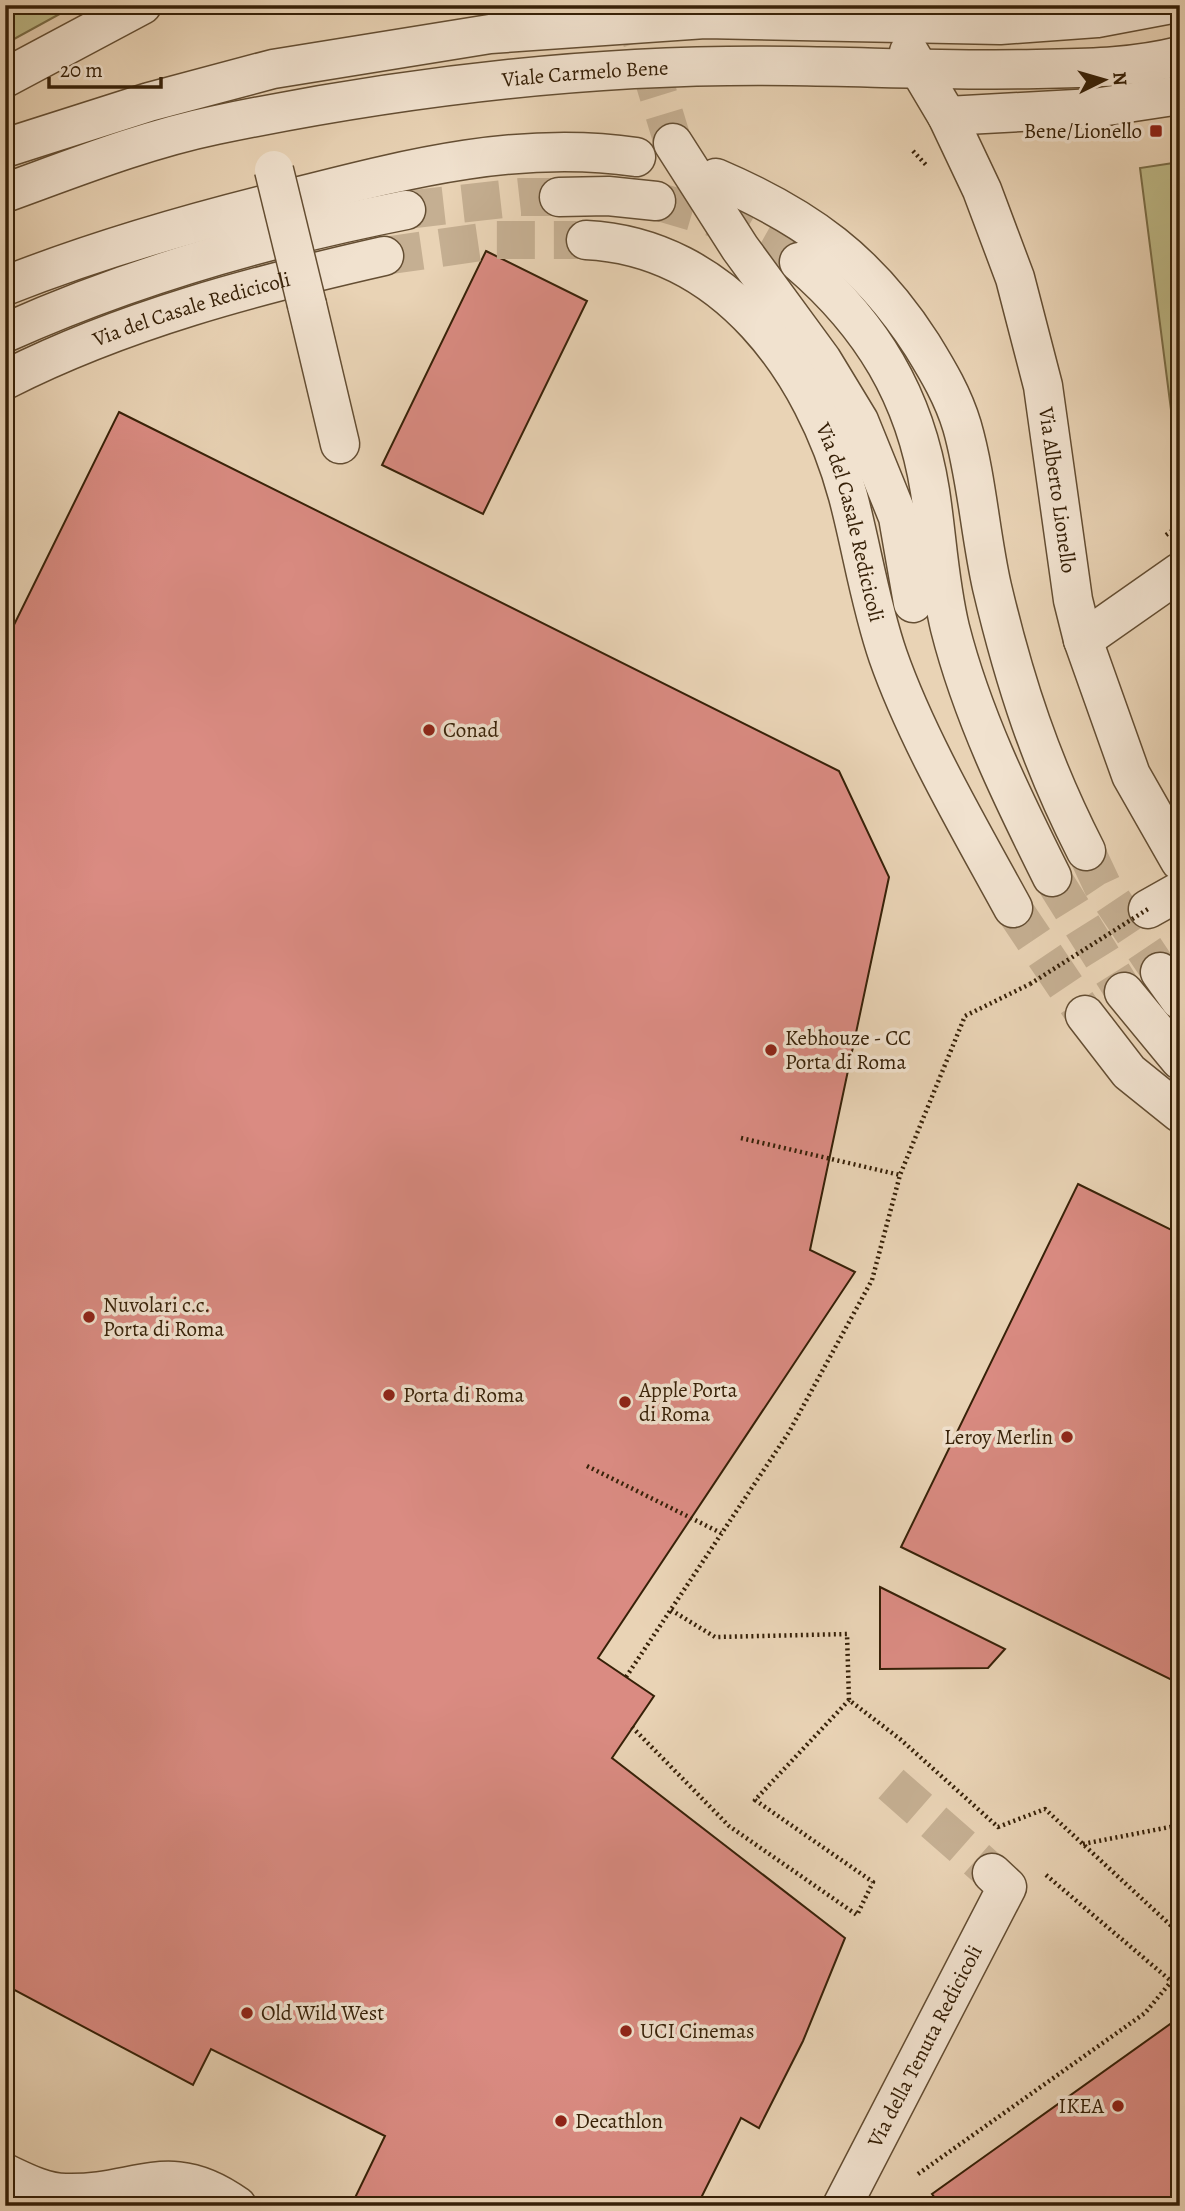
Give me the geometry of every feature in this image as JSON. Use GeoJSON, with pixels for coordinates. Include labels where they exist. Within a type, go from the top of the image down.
{"type":"FeatureCollection","features":[{"type":"Feature","properties":{"kind":"street"},"geometry":{"type":"LineString","coordinates":[[5,78],[142,5]]}},
{"type":"Feature","properties":{"kind":"street"},"geometry":{"type":"LineString","coordinates":[[5,148],[136,106],[273,69],[478,36],[545,28],[705,19],[816,19],[882,15],[1000,25],[1097,18],[1166,5]]}},
{"type":"Feature","properties":{"kind":"street","name":"Via Alberto Lionello"},"geometry":{"type":"LineString","coordinates":[[882,15],[920,70],[947,116],[990,209],[1015,278],[1036,349],[1058,478],[1073,600],[1083,640],[1131,775],[1180,861]]}},
{"type":"Feature","properties":{"kind":"street","name":"Viale Carmelo Bene"},"geometry":{"type":"LineString","coordinates":[[5,193],[155,142],[215,125],[544,75],[653,68],[792,66],[920,70],[1132,66],[1180,56]]}},
{"type":"Feature","properties":{"kind":"street"},"geometry":{"type":"LineString","coordinates":[[947,116],[1083,109],[1180,95]]}},
{"type":"Feature","properties":{"kind":"street"},"geometry":{"type":"LineString","coordinates":[[259,118],[340,444]]}},
{"type":"Feature","properties":{"kind":"street"},"geometry":{"type":"LineString","coordinates":[[718,286],[673,143],[740,248],[822,360],[859,421],[898,517],[913,603]]}},
{"type":"Feature","properties":{"kind":"street"},"geometry":{"type":"LineString","coordinates":[[5,286],[74,260],[184,226],[389,174],[518,153],[576,150],[636,157]]}},
{"type":"Feature","properties":{"kind":"street"},"geometry":{"type":"LineString","coordinates":[[716,177],[767,200],[842,250],[890,297],[937,368],[961,424],[992,584],[1026,714],[1045,765],[1086,851]]}},
{"type":"Feature","properties":{"kind":"street"},"geometry":{"type":"LineString","coordinates":[[559,197],[608,196],[656,201]]}},
{"type":"Feature","properties":{"kind":"street"},"geometry":{"type":"LineString","coordinates":[[5,333],[156,276],[241,250],[406,210]]}},
{"type":"Feature","properties":{"kind":"street","name":"Via del Casale Redicicoli"},"geometry":{"type":"LineString","coordinates":[[586,240],[647,249],[718,286],[771,340],[802,381],[813,402],[848,495],[873,605],[889,657],[909,707],[1013,908]]}},
{"type":"Feature","properties":{"kind":"street","name":"Via del Casale Redicicoli"},"geometry":{"type":"LineString","coordinates":[[5,380],[51,358],[195,306],[384,256]]}},
{"type":"Feature","properties":{"kind":"street"},"geometry":{"type":"LineString","coordinates":[[799,262],[837,297],[860,325],[880,352],[908,405],[924,458],[949,625],[959,662],[983,729],[1052,877]]}},
{"type":"Feature","properties":{"kind":"street"},"geometry":{"type":"LineString","coordinates":[[1083,640],[1180,572]]}},
{"type":"Feature","properties":{"kind":"street"},"geometry":{"type":"LineString","coordinates":[[1124,992],[1180,1060]]}},
{"type":"Feature","properties":{"kind":"street"},"geometry":{"type":"LineString","coordinates":[[1085,1015],[1129,1072],[1180,1113]]}},
{"type":"Feature","properties":{"kind":"street","name":"Via della Tenuta Redicicoli"},"geometry":{"type":"LineString","coordinates":[[842,2206],[979,1940],[999,1880]]}},
{"type":"Feature","properties":{"kind":"street"},"geometry":{"type":"LineString","coordinates":[[12,2192],[67,2194],[109,2190],[144,2181],[184,2180],[220,2194],[237,2206]]}},
{"type":"Feature","properties":{"kind":"path"},"geometry":{"type":"LineString","coordinates":[[625,1677],[789,1432],[872,1280],[900,1175],[965,1016],[1030,984],[1164,900]]}},
{"type":"Feature","properties":{"kind":"path"},"geometry":{"type":"LineString","coordinates":[[741,1138],[900,1175]]}},
{"type":"Feature","properties":{"kind":"path"},"geometry":{"type":"LineString","coordinates":[[587,1466],[721,1534]]}},
{"type":"Feature","properties":{"kind":"path"},"geometry":{"type":"LineString","coordinates":[[632,1727],[729,1826],[857,1915],[873,1882],[755,1800],[849,1700],[847,1634],[715,1637],[671,1610]]}},
{"type":"Feature","properties":{"kind":"path"},"geometry":{"type":"LineString","coordinates":[[849,1700],[900,1740],[998,1827],[1045,1809],[1180,1934]]}},
{"type":"Feature","properties":{"kind":"path"},"geometry":{"type":"LineString","coordinates":[[1083,1844],[1180,1825]]}},
{"type":"Feature","properties":{"kind":"path"},"geometry":{"type":"LineString","coordinates":[[1046,1875],[1171,1982]]}},
{"type":"Feature","properties":{"kind":"path"},"geometry":{"type":"LineString","coordinates":[[918,2174],[1144,2012],[1180,1971]]}},
{"type":"Feature","properties":{"kind":"shaded area"},"geometry":{"type":"Polygon","coordinates":[[[5,5],[76,5],[5,44],[5,5]]]}},
{"type":"Feature","properties":{"kind":"shaded area"},"geometry":{"type":"Polygon","coordinates":[[[1180,162],[1180,480],[1140,168],[1180,162]]]}},
{"type":"Feature","properties":{"kind":"building"},"geometry":{"type":"Polygon","coordinates":[[[486,251],[587,301],[483,514],[382,465],[486,251]]]}},
{"type":"Feature","properties":{"kind":"building","name":"Porta di Roma"},"geometry":{"type":"Polygon","coordinates":[[[119,412],[839,771],[889,877],[810,1250],[855,1272],[598,1658],[654,1696],[612,1758],[845,1938],[803,2041],[759,2128],[741,2118],[697,2206],[351,2206],[385,2136],[211,2049],[193,2085],[5,1985],[5,643],[119,412]]]}},
{"type":"Feature","properties":{"kind":"building","name":"Leroy Merlin"},"geometry":{"type":"Polygon","coordinates":[[[1078,1184],[1180,1234],[1180,1684],[901,1547],[1078,1184]]]}},
{"type":"Feature","properties":{"kind":"building"},"geometry":{"type":"Polygon","coordinates":[[[880,1587],[1005,1649],[988,1668],[880,1669],[880,1587]]]}},
{"type":"Feature","properties":{"kind":"building","name":"IKEA"},"geometry":{"type":"Polygon","coordinates":[[[1180,2017],[1180,2206],[941,2206],[932,2194],[1180,2017]]]}},
{"type":"Feature","properties":{"kind":"tunnel"},"geometry":{"type":"LineString","coordinates":[[631,5],[673,143]]}},
{"type":"Feature","properties":{"kind":"tunnel"},"geometry":{"type":"LineString","coordinates":[[406,210],[521,197],[559,197]]}},
{"type":"Feature","properties":{"kind":"tunnel"},"geometry":{"type":"LineString","coordinates":[[656,201],[728,222],[799,262]]}},
{"type":"Feature","properties":{"kind":"tunnel"},"geometry":{"type":"LineString","coordinates":[[384,256],[495,240],[586,240]]}},
{"type":"Feature","properties":{"kind":"tunnel"},"geometry":{"type":"LineString","coordinates":[[1086,851],[1102,885],[1160,972]]}},
{"type":"Feature","properties":{"kind":"tunnel"},"geometry":{"type":"LineString","coordinates":[[1052,877],[1124,992]]}},
{"type":"Feature","properties":{"kind":"tunnel"},"geometry":{"type":"LineString","coordinates":[[1013,908],[1085,1015]]}},
{"type":"Feature","properties":{"kind":"tunnel"},"geometry":{"type":"LineString","coordinates":[[891,1784],[992,1873]]}},
{"type":"Feature","properties":{"kind":"place","name":"Bene/Lionello"},"geometry":{"type":"Point","coordinates":[1156,131]}},
{"type":"Feature","properties":{"kind":"place","name":"Conad"},"geometry":{"type":"Point","coordinates":[429,730]}},
{"type":"Feature","properties":{"kind":"place","name":"Kebhouze - CC Porta di Roma"},"geometry":{"type":"Point","coordinates":[771,1050]}},
{"type":"Feature","properties":{"kind":"place","name":"Nuvolari c.c. Porta di Roma"},"geometry":{"type":"Point","coordinates":[89,1317]}},
{"type":"Feature","properties":{"kind":"place","name":"Porta di Roma"},"geometry":{"type":"Point","coordinates":[389,1395]}},
{"type":"Feature","properties":{"kind":"place","name":"Apple Porta di Roma"},"geometry":{"type":"Point","coordinates":[625,1402]}},
{"type":"Feature","properties":{"kind":"place","name":"Leroy Merlin"},"geometry":{"type":"Point","coordinates":[1067,1437]}},
{"type":"Feature","properties":{"kind":"place","name":"Old Wild West"},"geometry":{"type":"Point","coordinates":[247,2013]}},
{"type":"Feature","properties":{"kind":"place","name":"UCI Cinemas"},"geometry":{"type":"Point","coordinates":[626,2031]}},
{"type":"Feature","properties":{"kind":"place","name":"IKEA"},"geometry":{"type":"Point","coordinates":[1118,2106]}},
{"type":"Feature","properties":{"kind":"place","name":"Decathlon"},"geometry":{"type":"Point","coordinates":[561,2121]}}]}
